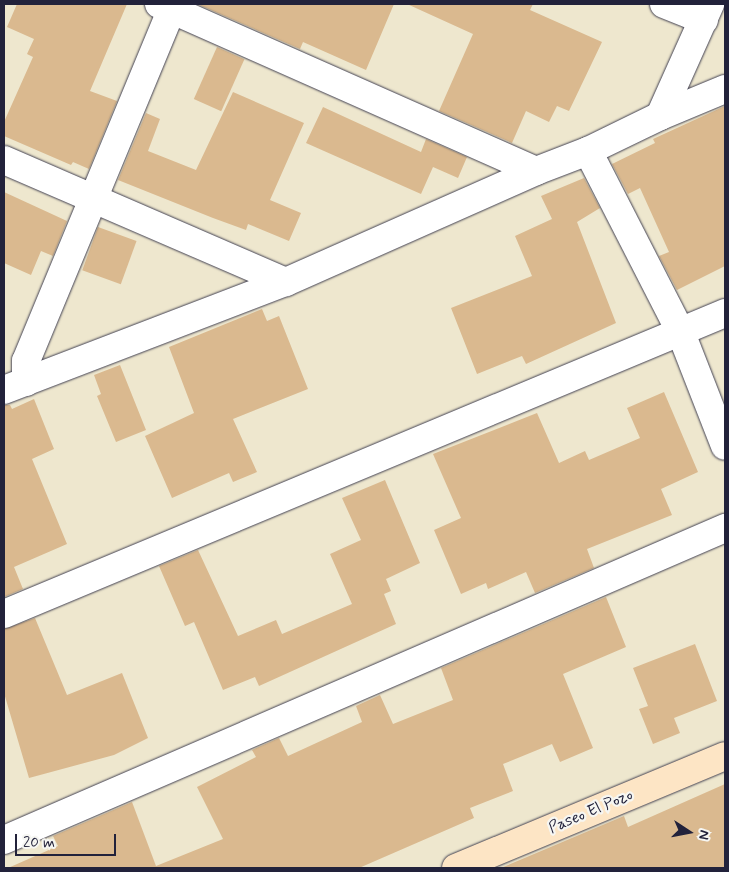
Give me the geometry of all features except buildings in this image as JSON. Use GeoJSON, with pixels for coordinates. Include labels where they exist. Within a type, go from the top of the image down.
{"type":"FeatureCollection","features":[{"type":"Feature","properties":{"kind":"street"},"geometry":{"type":"LineString","coordinates":[[660,116],[707,12],[664,4]]}},
{"type":"Feature","properties":{"kind":"street"},"geometry":{"type":"LineString","coordinates":[[15,386],[168,5],[536,171]]}},
{"type":"Feature","properties":{"kind":"street"},"geometry":{"type":"LineString","coordinates":[[15,386],[286,282],[536,171],[588,151],[660,116],[725,89]]}},
{"type":"Feature","properties":{"kind":"street"},"geometry":{"type":"LineString","coordinates":[[588,151],[681,333],[725,446]]}},
{"type":"Feature","properties":{"kind":"street"},"geometry":{"type":"LineString","coordinates":[[4,160],[286,282]]}},
{"type":"Feature","properties":{"kind":"street"},"geometry":{"type":"LineString","coordinates":[[4,614],[681,333],[725,313]]}},
{"type":"Feature","properties":{"kind":"street"},"geometry":{"type":"LineString","coordinates":[[4,840],[725,528]]}},
{"type":"Feature","properties":{"kind":"street","name":"Paseo El Pozo"},"geometry":{"type":"LineString","coordinates":[[456,868],[725,756]]}}]}
